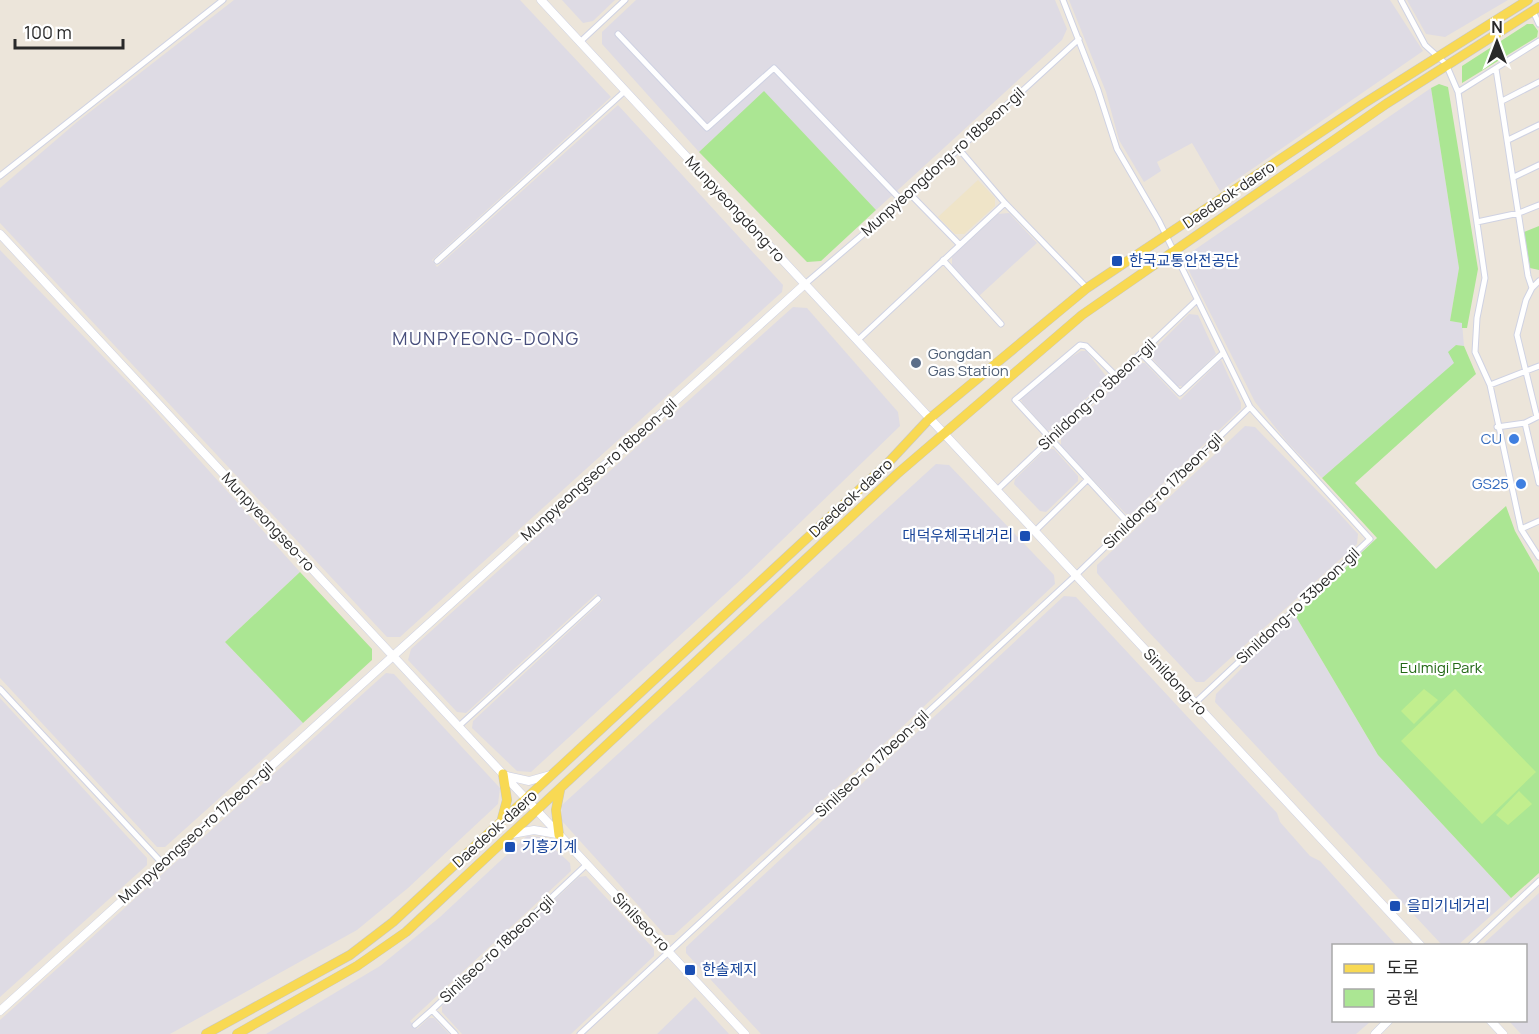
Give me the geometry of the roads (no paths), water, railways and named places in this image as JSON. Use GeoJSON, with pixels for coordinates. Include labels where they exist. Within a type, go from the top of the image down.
{"type":"FeatureCollection","features":[{"type":"Feature","properties":{"kind":"main road","name":"Munpyeongdong-ro"},"geometry":{"type":"LineString","coordinates":[[541,0],[929,419]]}},
{"type":"Feature","properties":{"kind":"main road","name":"Daedeok-daero"},"geometry":{"type":"LineString","coordinates":[[206,1034],[350,955],[393,922],[501,821],[557,773],[888,463],[929,419],[1087,288],[1438,56],[1527,0]]}},
{"type":"Feature","properties":{"kind":"main road","name":"Daedeok-daero"},"geometry":{"type":"LineString","coordinates":[[237,1034],[357,966],[406,932],[512,834],[563,783],[941,434],[1082,315],[1446,64],[1536,9]]}},
{"type":"Feature","properties":{"kind":"main road","name":"Munpyeongseo-ro"},"geometry":{"type":"LineString","coordinates":[[0,234],[536,811]]}},
{"type":"Feature","properties":{"kind":"main road","name":"Munpyeongseo-ro 18beon-gil"},"geometry":{"type":"LineString","coordinates":[[393,656],[805,284]]}},
{"type":"Feature","properties":{"kind":"main road","name":"Sinildong-ro"},"geometry":{"type":"LineString","coordinates":[[929,419],[1419,944]]}},
{"type":"Feature","properties":{"kind":"main road","name":"Munpyeongseo-ro 17beon-gil"},"geometry":{"type":"LineString","coordinates":[[0,1011],[393,656]]}},
{"type":"Feature","properties":{"kind":"main road"},"geometry":{"type":"LineString","coordinates":[[501,821],[507,800],[503,774],[529,780],[557,773]]}},
{"type":"Feature","properties":{"kind":"main road"},"geometry":{"type":"LineString","coordinates":[[512,834],[534,830],[559,835],[557,797],[563,783]]}},
{"type":"Feature","properties":{"kind":"main road","name":"Sinilseo-ro"},"geometry":{"type":"LineString","coordinates":[[536,811],[745,1034]]}},
{"type":"Feature","properties":{"kind":"main road"},"geometry":{"type":"LineString","coordinates":[[1375,1034],[1387,1022]]}},
{"type":"Feature","properties":{"kind":"main road"},"geometry":{"type":"LineString","coordinates":[[1492,1022],[1503,1034]]}},
{"type":"Feature","properties":{"kind":"street"},"geometry":{"type":"LineString","coordinates":[[0,176],[223,0]]}},
{"type":"Feature","properties":{"kind":"street"},"geometry":{"type":"LineString","coordinates":[[580,42],[625,0]]}},
{"type":"Feature","properties":{"kind":"street","name":"Sinildong-ro 33beon-gil"},"geometry":{"type":"LineString","coordinates":[[1063,0],[1117,149],[1174,253],[1250,407],[1370,539],[1195,703]]}},
{"type":"Feature","properties":{"kind":"street"},"geometry":{"type":"LineString","coordinates":[[1401,0],[1425,45],[1446,64],[1458,92],[1485,278],[1477,318],[1475,351],[1490,385],[1497,427],[1521,529],[1539,557]]}},
{"type":"Feature","properties":{"kind":"street"},"geometry":{"type":"LineString","coordinates":[[1536,9],[1539,24]]}},
{"type":"Feature","properties":{"kind":"street"},"geometry":{"type":"LineString","coordinates":[[618,34],[707,128],[774,68],[902,201]]}},
{"type":"Feature","properties":{"kind":"street","name":"Munpyeongdong-ro 18beon-gil"},"geometry":{"type":"LineString","coordinates":[[805,284],[902,201],[1079,39]]}},
{"type":"Feature","properties":{"kind":"street"},"geometry":{"type":"LineString","coordinates":[[1458,92],[1539,41]]}},
{"type":"Feature","properties":{"kind":"street"},"geometry":{"type":"LineString","coordinates":[[1496,69],[1528,276],[1532,288]]}},
{"type":"Feature","properties":{"kind":"street"},"geometry":{"type":"LineString","coordinates":[[1502,100],[1539,82]]}},
{"type":"Feature","properties":{"kind":"street"},"geometry":{"type":"LineString","coordinates":[[437,261],[625,91]]}},
{"type":"Feature","properties":{"kind":"street"},"geometry":{"type":"LineString","coordinates":[[1508,140],[1539,125]]}},
{"type":"Feature","properties":{"kind":"street"},"geometry":{"type":"LineString","coordinates":[[958,148],[1005,203],[1087,288]]}},
{"type":"Feature","properties":{"kind":"street"},"geometry":{"type":"LineString","coordinates":[[1514,177],[1539,165]]}},
{"type":"Feature","properties":{"kind":"street"},"geometry":{"type":"LineString","coordinates":[[909,193],[959,244]]}},
{"type":"Feature","properties":{"kind":"street"},"geometry":{"type":"LineString","coordinates":[[858,340],[1005,203]]}},
{"type":"Feature","properties":{"kind":"street"},"geometry":{"type":"LineString","coordinates":[[1477,222],[1519,213],[1539,205]]}},
{"type":"Feature","properties":{"kind":"street"},"geometry":{"type":"LineString","coordinates":[[943,260],[1001,324]]}},
{"type":"Feature","properties":{"kind":"street"},"geometry":{"type":"LineString","coordinates":[[1497,427],[1525,423],[1538,416],[1517,335],[1526,300],[1532,288],[1539,281]]}},
{"type":"Feature","properties":{"kind":"street","name":"Sinildong-ro 5beon-gil"},"geometry":{"type":"LineString","coordinates":[[997,490],[1197,300]]}},
{"type":"Feature","properties":{"kind":"street"},"geometry":{"type":"LineString","coordinates":[[1116,376],[1086,346],[1080,345],[1015,400],[1129,524]]}},
{"type":"Feature","properties":{"kind":"street"},"geometry":{"type":"LineString","coordinates":[[1142,354],[1180,393],[1223,353]]}},
{"type":"Feature","properties":{"kind":"street"},"geometry":{"type":"LineString","coordinates":[[1490,385],[1539,366]]}},
{"type":"Feature","properties":{"kind":"street","name":"Sinildong-ro 17beon-gil"},"geometry":{"type":"LineString","coordinates":[[1076,575],[1250,407]]}},
{"type":"Feature","properties":{"kind":"street"},"geometry":{"type":"LineString","coordinates":[[1525,423],[1539,483]]}},
{"type":"Feature","properties":{"kind":"street"},"geometry":{"type":"LineString","coordinates":[[1035,531],[1087,480]]}},
{"type":"Feature","properties":{"kind":"street"},"geometry":{"type":"LineString","coordinates":[[1521,529],[1539,521]]}},
{"type":"Feature","properties":{"kind":"street","name":"Sinilseo-ro 17beon-gil"},"geometry":{"type":"LineString","coordinates":[[669,952],[1076,575]]}},
{"type":"Feature","properties":{"kind":"street"},"geometry":{"type":"LineString","coordinates":[[459,726],[598,598]]}},
{"type":"Feature","properties":{"kind":"street"},"geometry":{"type":"LineString","coordinates":[[0,689],[162,863]]}},
{"type":"Feature","properties":{"kind":"street","name":"Sinilseo-ro 18beon-gil"},"geometry":{"type":"LineString","coordinates":[[455,1034],[432,1010],[586,865]]}},
{"type":"Feature","properties":{"kind":"street"},"geometry":{"type":"LineString","coordinates":[[1471,944],[1539,881]]}},
{"type":"Feature","properties":{"kind":"street"},"geometry":{"type":"LineString","coordinates":[[580,1034],[669,952]]}},
{"type":"Feature","properties":{"kind":"street"},"geometry":{"type":"LineString","coordinates":[[415,1025],[432,1010]]}},
{"type":"Feature","properties":{"kind":"place","name":"한국교통안전공단"},"geometry":{"type":"Point","coordinates":[1117,261]}},
{"type":"Feature","properties":{"kind":"place","name":"Gongdan Gas Station"},"geometry":{"type":"Point","coordinates":[916,363]}},
{"type":"Feature","properties":{"kind":"place","name":"CU"},"geometry":{"type":"Point","coordinates":[1514,439]}},
{"type":"Feature","properties":{"kind":"place","name":"GS25"},"geometry":{"type":"Point","coordinates":[1521,484]}},
{"type":"Feature","properties":{"kind":"place","name":"대덕우체국네거리"},"geometry":{"type":"Point","coordinates":[1025,536]}},
{"type":"Feature","properties":{"kind":"place","name":"기흥기계"},"geometry":{"type":"Point","coordinates":[510,847]}},
{"type":"Feature","properties":{"kind":"place","name":"을미기네거리"},"geometry":{"type":"Point","coordinates":[1395,906]}},
{"type":"Feature","properties":{"kind":"place","name":"한솔제지"},"geometry":{"type":"Point","coordinates":[690,970]}},
{"type":"Feature","properties":{"kind":"district","name":"MUNPYEONG-DONG"},"geometry":{"type":"Point","coordinates":[486,339]}},
{"type":"Feature","properties":{"kind":"park label","name":"Eulmigi Park"},"geometry":{"type":"Point","coordinates":[1441,668]}}]}
